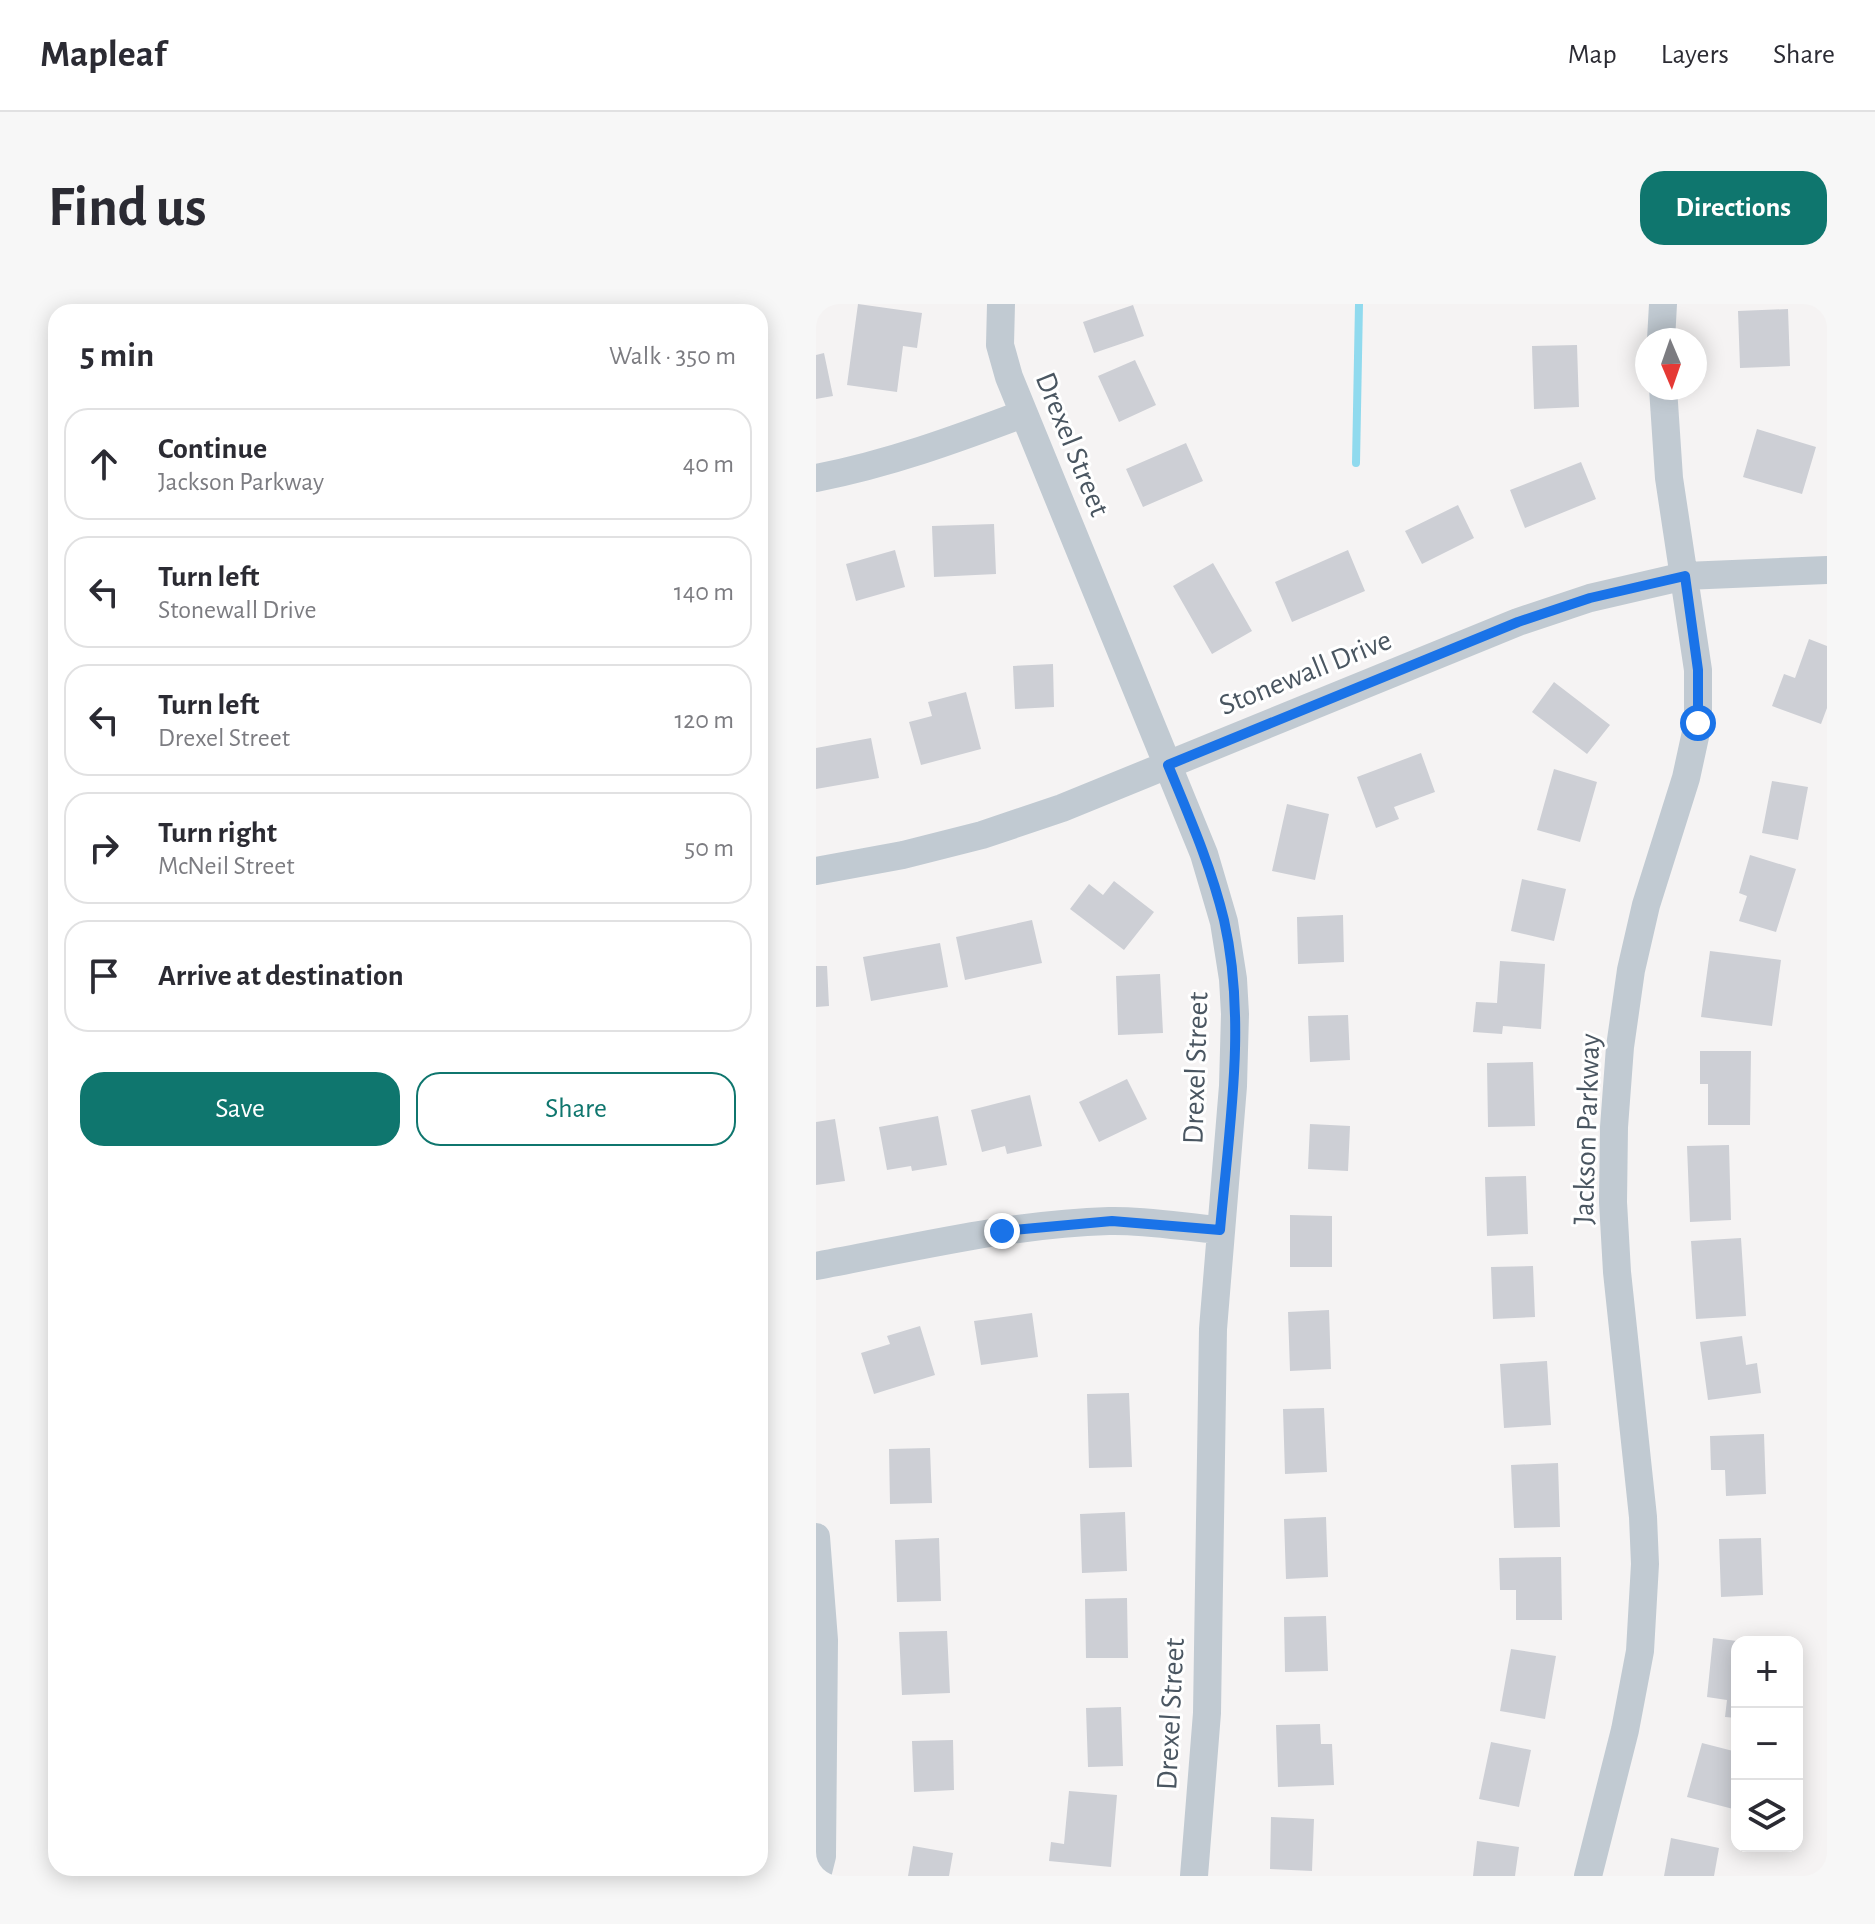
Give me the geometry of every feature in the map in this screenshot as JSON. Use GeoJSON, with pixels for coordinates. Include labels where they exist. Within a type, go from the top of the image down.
{"type":"FeatureCollection","features":[{"type":"Feature","properties":{"kind":"street","name":"Drexel Street"},"geometry":{"type":"LineString","coordinates":[[1001,304],[1000,345],[1009,377],[1204,854],[1224,922],[1233,979],[1233,1086],[1213,1329],[1207,1713],[1194,1876]]}},
{"type":"Feature","properties":{"kind":"street"},"geometry":{"type":"LineString","coordinates":[[1662,328],[1663,304]]}},
{"type":"Feature","properties":{"kind":"street","name":"Jackson Parkway"},"geometry":{"type":"LineString","coordinates":[[1588,1876],[1625,1730],[1640,1651],[1645,1564],[1613,1202],[1620,1047],[1631,970],[1646,905],[1686,778],[1698,723],[1698,670],[1669,478],[1664,400]]}},
{"type":"Feature","properties":{"kind":"street"},"geometry":{"type":"LineString","coordinates":[[816,478],[866,468],[934,448],[1023,414]]}},
{"type":"Feature","properties":{"kind":"street","name":"Stonewall Drive"},"geometry":{"type":"LineString","coordinates":[[816,871],[903,855],[982,835],[1062,808],[1518,622],[1590,598],[1685,576],[1827,570]]}},
{"type":"Feature","properties":{"kind":"street"},"geometry":{"type":"LineString","coordinates":[[816,1266],[1002,1231],[1052,1225],[1112,1221],[1220,1230]]}},
{"type":"Feature","properties":{"kind":"street"},"geometry":{"type":"LineString","coordinates":[[816,1537],[824,1640],[822,1856],[817,1876]]}},
{"type":"Feature","properties":{"kind":"building"},"geometry":{"type":"Polygon","coordinates":[[[858,304],[922,313],[917,348],[903,346],[897,392],[847,385],[858,304]]]}},
{"type":"Feature","properties":{"kind":"building"},"geometry":{"type":"Polygon","coordinates":[[[1133,305],[1144,336],[1094,353],[1083,322],[1133,305]]]}},
{"type":"Feature","properties":{"kind":"building"},"geometry":{"type":"Polygon","coordinates":[[[1788,309],[1790,366],[1740,368],[1738,311],[1788,309]]]}},
{"type":"Feature","properties":{"kind":"building"},"geometry":{"type":"Polygon","coordinates":[[[1577,345],[1579,407],[1534,409],[1532,346],[1577,345]]]}},
{"type":"Feature","properties":{"kind":"building"},"geometry":{"type":"Polygon","coordinates":[[[824,353],[833,396],[816,399],[816,355],[824,353]]]}},
{"type":"Feature","properties":{"kind":"building"},"geometry":{"type":"Polygon","coordinates":[[[1135,360],[1156,405],[1119,422],[1098,376],[1135,360]]]}},
{"type":"Feature","properties":{"kind":"building"},"geometry":{"type":"Polygon","coordinates":[[[1757,429],[1816,447],[1802,494],[1743,477],[1757,429]]]}},
{"type":"Feature","properties":{"kind":"building"},"geometry":{"type":"Polygon","coordinates":[[[1186,443],[1203,481],[1143,507],[1126,469],[1186,443]]]}},
{"type":"Feature","properties":{"kind":"building"},"geometry":{"type":"Polygon","coordinates":[[[1581,462],[1596,499],[1525,528],[1510,490],[1581,462]]]}},
{"type":"Feature","properties":{"kind":"building"},"geometry":{"type":"Polygon","coordinates":[[[1458,505],[1474,538],[1422,564],[1405,531],[1458,505]]]}},
{"type":"Feature","properties":{"kind":"building"},"geometry":{"type":"Polygon","coordinates":[[[994,524],[996,574],[934,577],[932,526],[994,524]]]}},
{"type":"Feature","properties":{"kind":"building"},"geometry":{"type":"Polygon","coordinates":[[[895,550],[905,587],[856,601],[846,564],[895,550]]]}},
{"type":"Feature","properties":{"kind":"building"},"geometry":{"type":"Polygon","coordinates":[[[1348,550],[1365,591],[1292,622],[1275,582],[1348,550]]]}},
{"type":"Feature","properties":{"kind":"building"},"geometry":{"type":"Polygon","coordinates":[[[1213,563],[1252,631],[1212,654],[1173,586],[1213,563]]]}},
{"type":"Feature","properties":{"kind":"building"},"geometry":{"type":"Polygon","coordinates":[[[1809,639],[1827,646],[1827,708],[1821,724],[1772,706],[1784,674],[1795,678],[1809,639]]]}},
{"type":"Feature","properties":{"kind":"building"},"geometry":{"type":"Polygon","coordinates":[[[1053,664],[1054,707],[1015,709],[1013,666],[1053,664]]]}},
{"type":"Feature","properties":{"kind":"building"},"geometry":{"type":"Polygon","coordinates":[[[1554,682],[1610,725],[1587,754],[1532,712],[1554,682]]]}},
{"type":"Feature","properties":{"kind":"building"},"geometry":{"type":"Polygon","coordinates":[[[966,692],[981,749],[921,765],[909,722],[932,716],[928,702],[966,692]]]}},
{"type":"Feature","properties":{"kind":"building"},"geometry":{"type":"Polygon","coordinates":[[[871,738],[879,778],[816,789],[816,748],[871,738]]]}},
{"type":"Feature","properties":{"kind":"building"},"geometry":{"type":"Polygon","coordinates":[[[1421,753],[1435,792],[1394,807],[1399,819],[1376,828],[1357,777],[1421,753]]]}},
{"type":"Feature","properties":{"kind":"building"},"geometry":{"type":"Polygon","coordinates":[[[1554,769],[1597,782],[1580,842],[1537,830],[1554,769]]]}},
{"type":"Feature","properties":{"kind":"building"},"geometry":{"type":"Polygon","coordinates":[[[1772,781],[1808,787],[1798,840],[1762,833],[1772,781]]]}},
{"type":"Feature","properties":{"kind":"building"},"geometry":{"type":"Polygon","coordinates":[[[1287,804],[1329,814],[1315,880],[1272,871],[1287,804]]]}},
{"type":"Feature","properties":{"kind":"building"},"geometry":{"type":"Polygon","coordinates":[[[1750,855],[1796,869],[1776,932],[1739,921],[1747,896],[1739,893],[1750,855]]]}},
{"type":"Feature","properties":{"kind":"building"},"geometry":{"type":"Polygon","coordinates":[[[1522,879],[1566,889],[1554,941],[1511,931],[1522,879]]]}},
{"type":"Feature","properties":{"kind":"building"},"geometry":{"type":"Polygon","coordinates":[[[1114,881],[1154,912],[1124,950],[1070,909],[1089,884],[1103,895],[1114,881]]]}},
{"type":"Feature","properties":{"kind":"building"},"geometry":{"type":"Polygon","coordinates":[[[1343,915],[1344,962],[1298,964],[1297,917],[1343,915]]]}},
{"type":"Feature","properties":{"kind":"building"},"geometry":{"type":"Polygon","coordinates":[[[1032,920],[1042,963],[965,980],[956,937],[1032,920]]]}},
{"type":"Feature","properties":{"kind":"building"},"geometry":{"type":"Polygon","coordinates":[[[940,943],[948,987],[871,1001],[863,957],[940,943]]]}},
{"type":"Feature","properties":{"kind":"building"},"geometry":{"type":"Polygon","coordinates":[[[1710,951],[1781,960],[1772,1026],[1701,1017],[1710,951]]]}},
{"type":"Feature","properties":{"kind":"building"},"geometry":{"type":"Polygon","coordinates":[[[1500,961],[1545,964],[1541,1029],[1503,1026],[1502,1034],[1473,1032],[1476,1002],[1497,1003],[1500,961]]]}},
{"type":"Feature","properties":{"kind":"building"},"geometry":{"type":"Polygon","coordinates":[[[816,966],[827,966],[829,1006],[816,1007],[816,966]]]}},
{"type":"Feature","properties":{"kind":"building"},"geometry":{"type":"Polygon","coordinates":[[[1160,974],[1163,1033],[1118,1035],[1116,976],[1160,974]]]}},
{"type":"Feature","properties":{"kind":"building"},"geometry":{"type":"Polygon","coordinates":[[[1348,1015],[1350,1060],[1310,1062],[1308,1016],[1348,1015]]]}},
{"type":"Feature","properties":{"kind":"building"},"geometry":{"type":"Polygon","coordinates":[[[1700,1051],[1751,1051],[1750,1125],[1708,1125],[1708,1084],[1700,1084],[1700,1051]]]}},
{"type":"Feature","properties":{"kind":"building"},"geometry":{"type":"Polygon","coordinates":[[[1533,1062],[1535,1126],[1488,1127],[1487,1063],[1533,1062]]]}},
{"type":"Feature","properties":{"kind":"building"},"geometry":{"type":"Polygon","coordinates":[[[1127,1079],[1147,1119],[1099,1142],[1079,1102],[1127,1079]]]}},
{"type":"Feature","properties":{"kind":"building"},"geometry":{"type":"Polygon","coordinates":[[[1030,1095],[1042,1146],[1007,1154],[1005,1146],[982,1152],[971,1110],[1030,1095]]]}},
{"type":"Feature","properties":{"kind":"building"},"geometry":{"type":"Polygon","coordinates":[[[938,1116],[947,1165],[912,1171],[911,1166],[887,1170],[879,1127],[938,1116]]]}},
{"type":"Feature","properties":{"kind":"building"},"geometry":{"type":"Polygon","coordinates":[[[835,1119],[845,1181],[816,1185],[816,1122],[835,1119]]]}},
{"type":"Feature","properties":{"kind":"building"},"geometry":{"type":"Polygon","coordinates":[[[1310,1124],[1350,1126],[1348,1171],[1308,1169],[1310,1124]]]}},
{"type":"Feature","properties":{"kind":"building"},"geometry":{"type":"Polygon","coordinates":[[[1729,1145],[1731,1220],[1690,1222],[1687,1146],[1729,1145]]]}},
{"type":"Feature","properties":{"kind":"building"},"geometry":{"type":"Polygon","coordinates":[[[1526,1176],[1528,1234],[1487,1236],[1485,1177],[1526,1176]]]}},
{"type":"Feature","properties":{"kind":"building"},"geometry":{"type":"Polygon","coordinates":[[[1290,1215],[1332,1216],[1332,1267],[1290,1267],[1290,1215]]]}},
{"type":"Feature","properties":{"kind":"building"},"geometry":{"type":"Polygon","coordinates":[[[1741,1238],[1746,1316],[1696,1319],[1691,1241],[1741,1238]]]}},
{"type":"Feature","properties":{"kind":"building"},"geometry":{"type":"Polygon","coordinates":[[[1533,1266],[1535,1317],[1493,1319],[1491,1267],[1533,1266]]]}},
{"type":"Feature","properties":{"kind":"building"},"geometry":{"type":"Polygon","coordinates":[[[1329,1310],[1331,1369],[1290,1371],[1288,1312],[1329,1310]]]}},
{"type":"Feature","properties":{"kind":"building"},"geometry":{"type":"Polygon","coordinates":[[[1032,1313],[1038,1357],[981,1365],[974,1321],[1032,1313]]]}},
{"type":"Feature","properties":{"kind":"building"},"geometry":{"type":"Polygon","coordinates":[[[920,1326],[935,1375],[874,1394],[861,1353],[890,1344],[887,1336],[920,1326]]]}},
{"type":"Feature","properties":{"kind":"building"},"geometry":{"type":"Polygon","coordinates":[[[1742,1336],[1746,1365],[1757,1363],[1761,1393],[1708,1400],[1700,1342],[1742,1336]]]}},
{"type":"Feature","properties":{"kind":"building"},"geometry":{"type":"Polygon","coordinates":[[[1547,1361],[1551,1425],[1504,1428],[1500,1364],[1547,1361]]]}},
{"type":"Feature","properties":{"kind":"building"},"geometry":{"type":"Polygon","coordinates":[[[1129,1393],[1132,1467],[1089,1468],[1087,1394],[1129,1393]]]}},
{"type":"Feature","properties":{"kind":"building"},"geometry":{"type":"Polygon","coordinates":[[[1324,1408],[1327,1472],[1285,1474],[1283,1409],[1324,1408]]]}},
{"type":"Feature","properties":{"kind":"building"},"geometry":{"type":"Polygon","coordinates":[[[1764,1434],[1766,1494],[1726,1496],[1725,1470],[1711,1470],[1710,1436],[1764,1434]]]}},
{"type":"Feature","properties":{"kind":"building"},"geometry":{"type":"Polygon","coordinates":[[[930,1448],[932,1503],[890,1504],[889,1449],[930,1448]]]}},
{"type":"Feature","properties":{"kind":"building"},"geometry":{"type":"Polygon","coordinates":[[[1558,1463],[1560,1527],[1514,1528],[1511,1465],[1558,1463]]]}},
{"type":"Feature","properties":{"kind":"building"},"geometry":{"type":"Polygon","coordinates":[[[1125,1512],[1127,1571],[1082,1573],[1080,1514],[1125,1512]]]}},
{"type":"Feature","properties":{"kind":"building"},"geometry":{"type":"Polygon","coordinates":[[[1326,1517],[1328,1577],[1286,1579],[1284,1519],[1326,1517]]]}},
{"type":"Feature","properties":{"kind":"building"},"geometry":{"type":"Polygon","coordinates":[[[939,1538],[941,1601],[897,1602],[895,1540],[939,1538]]]}},
{"type":"Feature","properties":{"kind":"building"},"geometry":{"type":"Polygon","coordinates":[[[1761,1538],[1763,1595],[1721,1597],[1719,1539],[1761,1538]]]}},
{"type":"Feature","properties":{"kind":"building"},"geometry":{"type":"Polygon","coordinates":[[[1561,1557],[1562,1620],[1516,1620],[1516,1590],[1500,1590],[1499,1558],[1561,1557]]]}},
{"type":"Feature","properties":{"kind":"building"},"geometry":{"type":"Polygon","coordinates":[[[1127,1598],[1128,1658],[1086,1658],[1085,1599],[1127,1598]]]}},
{"type":"Feature","properties":{"kind":"building"},"geometry":{"type":"Polygon","coordinates":[[[1326,1616],[1328,1671],[1285,1672],[1284,1617],[1326,1616]]]}},
{"type":"Feature","properties":{"kind":"building"},"geometry":{"type":"Polygon","coordinates":[[[947,1631],[950,1693],[902,1695],[899,1632],[947,1631]]]}},
{"type":"Feature","properties":{"kind":"building"},"geometry":{"type":"Polygon","coordinates":[[[1713,1638],[1731,1640],[1731,1718],[1725,1717],[1727,1700],[1707,1697],[1713,1638]]]}},
{"type":"Feature","properties":{"kind":"building"},"geometry":{"type":"Polygon","coordinates":[[[1511,1649],[1556,1656],[1545,1719],[1500,1711],[1511,1649]]]}},
{"type":"Feature","properties":{"kind":"building"},"geometry":{"type":"Polygon","coordinates":[[[1121,1707],[1123,1766],[1088,1767],[1086,1708],[1121,1707]]]}},
{"type":"Feature","properties":{"kind":"building"},"geometry":{"type":"Polygon","coordinates":[[[1320,1724],[1321,1744],[1332,1744],[1334,1785],[1278,1787],[1276,1725],[1320,1724]]]}},
{"type":"Feature","properties":{"kind":"building"},"geometry":{"type":"Polygon","coordinates":[[[953,1740],[954,1790],[914,1792],[912,1741],[953,1740]]]}},
{"type":"Feature","properties":{"kind":"building"},"geometry":{"type":"Polygon","coordinates":[[[1491,1742],[1531,1750],[1519,1807],[1479,1799],[1491,1742]]]}},
{"type":"Feature","properties":{"kind":"building"},"geometry":{"type":"Polygon","coordinates":[[[1702,1743],[1731,1750],[1731,1808],[1687,1797],[1702,1743]]]}},
{"type":"Feature","properties":{"kind":"building"},"geometry":{"type":"Polygon","coordinates":[[[1069,1791],[1117,1795],[1111,1867],[1049,1861],[1051,1842],[1064,1844],[1069,1791]]]}},
{"type":"Feature","properties":{"kind":"building"},"geometry":{"type":"Polygon","coordinates":[[[1271,1817],[1314,1819],[1312,1871],[1270,1869],[1271,1817]]]}},
{"type":"Feature","properties":{"kind":"building"},"geometry":{"type":"Polygon","coordinates":[[[1671,1838],[1719,1848],[1714,1876],[1664,1876],[1671,1838]]]}},
{"type":"Feature","properties":{"kind":"building"},"geometry":{"type":"Polygon","coordinates":[[[1477,1841],[1519,1847],[1515,1876],[1473,1876],[1477,1841]]]}},
{"type":"Feature","properties":{"kind":"building"},"geometry":{"type":"Polygon","coordinates":[[[913,1846],[953,1853],[949,1876],[908,1876],[913,1846]]]}},
{"type":"Feature","properties":{"kind":"waterway"},"geometry":{"type":"LineString","coordinates":[[1356,463],[1359,304]]}},
{"type":"Feature","properties":{"kind":"route"},"geometry":{"type":"LineString","coordinates":[[1002,1231],[1112,1221],[1220,1230],[1233,1086],[1233,979],[1215,888],[1168,765],[1518,622],[1590,598],[1685,576],[1698,670],[1698,723]]}}]}
